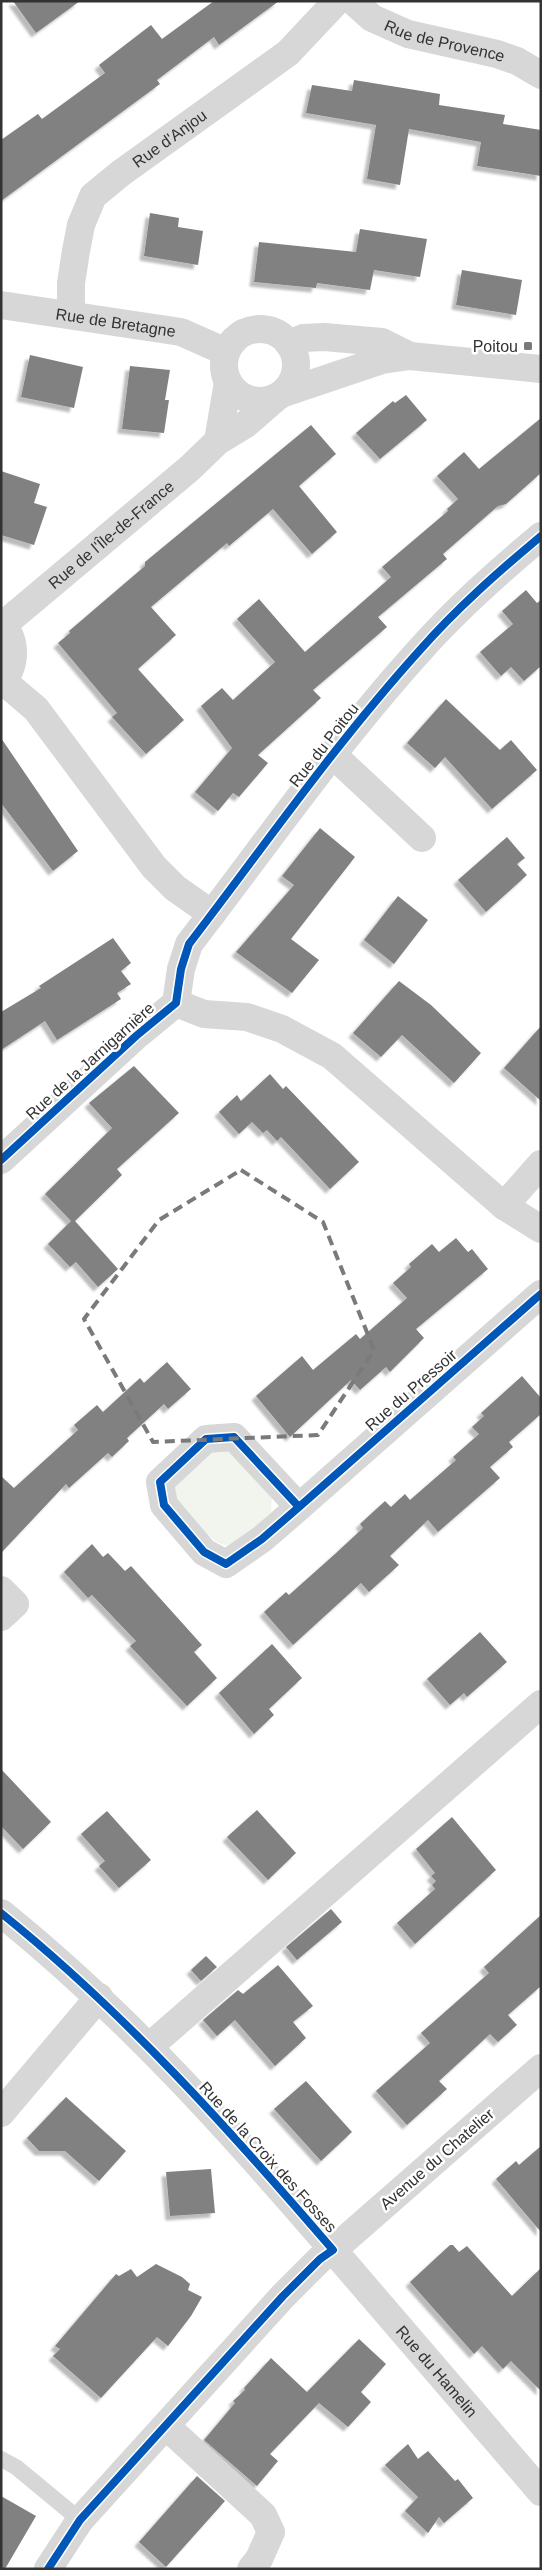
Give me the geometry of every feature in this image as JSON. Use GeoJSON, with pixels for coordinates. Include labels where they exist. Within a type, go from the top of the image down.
{"type":"FeatureCollection","features":[{"type":"Feature","properties":{"kind":"street","name":"Rue d'Anjou"},"geometry":{"type":"LineString","coordinates":[[71,315],[71,283],[76,251],[81,225],[93,196],[121,173],[288,53],[337,1]]}},
{"type":"Feature","properties":{"kind":"street","name":"Rue de Provence"},"geometry":{"type":"LineString","coordinates":[[353,1],[372,18],[408,34],[497,54],[517,61],[541,75]]}},
{"type":"Feature","properties":{"kind":"street","name":"Rue de Bretagne"},"geometry":{"type":"LineString","coordinates":[[1,305],[181,332],[226,352]]}},
{"type":"Feature","properties":{"kind":"street"},"geometry":{"type":"LineString","coordinates":[[218,441],[228,382],[224,362],[226,352],[240,335],[256,330],[272,331],[289,344],[294,354],[295,375],[280,395]]}},
{"type":"Feature","properties":{"kind":"street"},"geometry":{"type":"LineString","coordinates":[[289,344],[310,338],[382,342],[410,356]]}},
{"type":"Feature","properties":{"kind":"street"},"geometry":{"type":"LineString","coordinates":[[228,382],[244,398],[266,401],[382,360],[410,356],[541,369]]}},
{"type":"Feature","properties":{"kind":"street","name":"Rue de l'Île-de-France"},"geometry":{"type":"LineString","coordinates":[[2,624],[190,468],[218,441],[246,424],[280,395]]}},
{"type":"Feature","properties":{"kind":"street","name":"Rue du Poitou"},"geometry":{"type":"LineString","coordinates":[[176,1003],[181,969],[189,944],[332,754],[440,628],[494,576],[541,536]]}},
{"type":"Feature","properties":{"kind":"street"},"geometry":{"type":"LineString","coordinates":[[2,624],[10,634],[13,646],[10,670],[2,682],[36,709],[154,867],[175,888],[212,914]]}},
{"type":"Feature","properties":{"kind":"street","name":"Rue du Poitou"},"geometry":{"type":"LineString","coordinates":[[332,754],[422,838]]}},
{"type":"Feature","properties":{"kind":"street","name":"Rue de la Jarnigarnière"},"geometry":{"type":"LineString","coordinates":[[1,1160],[136,1036],[176,1003],[204,1014],[246,1016],[282,1029],[332,1056],[504,1206],[541,1229]]}},
{"type":"Feature","properties":{"kind":"street"},"geometry":{"type":"LineString","coordinates":[[504,1206],[541,1164]]}},
{"type":"Feature","properties":{"kind":"street","name":"Rue du Pressoir"},"geometry":{"type":"LineString","coordinates":[[299,1507],[234,1436],[206,1439],[160,1482],[164,1505],[204,1552],[226,1564],[262,1539],[299,1507],[541,1294]]}},
{"type":"Feature","properties":{"kind":"street"},"geometry":{"type":"LineString","coordinates":[[1,1590],[14,1604],[1,1617]]}},
{"type":"Feature","properties":{"kind":"street"},"geometry":{"type":"LineString","coordinates":[[150,2046],[541,1704]]}},
{"type":"Feature","properties":{"kind":"street","name":"Rue de la Croix des Fosses"},"geometry":{"type":"LineString","coordinates":[[1,1912],[98,1997],[150,2046],[333,2250],[320,2259],[283,2296],[167,2427],[80,2520],[48,2569]]}},
{"type":"Feature","properties":{"kind":"street"},"geometry":{"type":"LineString","coordinates":[[1,2113],[98,1997]]}},
{"type":"Feature","properties":{"kind":"street","name":"Avenue du Chatelier"},"geometry":{"type":"LineString","coordinates":[[333,2250],[541,2068]]}},
{"type":"Feature","properties":{"kind":"street","name":"Rue du Hamelin"},"geometry":{"type":"LineString","coordinates":[[333,2250],[541,2492]]}},
{"type":"Feature","properties":{"kind":"street"},"geometry":{"type":"LineString","coordinates":[[167,2427],[263,2516],[271,2532],[260,2558],[251,2569]]}},
{"type":"Feature","properties":{"kind":"lane"},"geometry":{"type":"LineString","coordinates":[[1,2459],[16,2467],[80,2520]]}},
{"type":"Feature","properties":{"kind":"highlighted area"},"geometry":{"type":"Polygon","coordinates":[[[241,1170],[323,1222],[374,1350],[318,1435],[153,1442],[84,1319],[159,1220],[241,1170]]]}},
{"type":"Feature","properties":{"kind":"shaded area"},"geometry":{"type":"Polygon","coordinates":[[[227,1449],[272,1496],[271,1512],[234,1546],[217,1542],[209,1536],[176,1500],[175,1485],[209,1451],[227,1449]]]}},
{"type":"Feature","properties":{"kind":"building"},"geometry":{"type":"Polygon","coordinates":[[[13,1],[80,1],[36,33],[13,1]]]}},
{"type":"Feature","properties":{"kind":"building"},"geometry":{"type":"Polygon","coordinates":[[[214,1],[279,1],[219,45],[214,37],[157,80],[160,84],[1,201],[1,140],[38,114],[42,119],[105,73],[99,65],[151,25],[162,39],[214,1]]]}},
{"type":"Feature","properties":{"kind":"building"},"geometry":{"type":"Polygon","coordinates":[[[354,80],[440,94],[439,105],[505,115],[503,124],[541,130],[541,176],[477,166],[481,142],[409,129],[400,185],[367,179],[376,125],[306,113],[312,85],[352,91],[354,80]]]}},
{"type":"Feature","properties":{"kind":"building"},"geometry":{"type":"Polygon","coordinates":[[[150,213],[179,218],[178,227],[203,231],[198,265],[144,256],[150,213]]]}},
{"type":"Feature","properties":{"kind":"building"},"geometry":{"type":"Polygon","coordinates":[[[360,229],[427,239],[420,277],[374,270],[370,290],[317,283],[316,288],[254,282],[259,242],[356,252],[360,229]]]}},
{"type":"Feature","properties":{"kind":"building"},"geometry":{"type":"Polygon","coordinates":[[[462,270],[522,280],[516,315],[456,305],[462,270]]]}},
{"type":"Feature","properties":{"kind":"building"},"geometry":{"type":"Polygon","coordinates":[[[30,355],[83,367],[74,408],[21,397],[30,355]]]}},
{"type":"Feature","properties":{"kind":"building"},"geometry":{"type":"Polygon","coordinates":[[[130,366],[170,370],[165,400],[169,400],[164,433],[122,429],[130,366]]]}},
{"type":"Feature","properties":{"kind":"building"},"geometry":{"type":"Polygon","coordinates":[[[406,395],[427,420],[380,459],[356,433],[393,401],[395,403],[406,395]]]}},
{"type":"Feature","properties":{"kind":"building"},"geometry":{"type":"Polygon","coordinates":[[[541,418],[541,473],[506,504],[498,506],[443,554],[447,559],[378,617],[387,627],[313,690],[321,698],[258,755],[268,763],[239,797],[233,793],[218,811],[195,792],[232,748],[201,706],[222,688],[233,700],[275,662],[237,619],[259,599],[305,652],[391,577],[382,567],[448,511],[447,509],[458,499],[437,476],[464,452],[479,469],[541,418]]]}},
{"type":"Feature","properties":{"kind":"building"},"geometry":{"type":"Polygon","coordinates":[[[311,425],[336,454],[299,486],[337,532],[312,554],[273,509],[229,546],[227,543],[151,607],[176,635],[138,669],[184,720],[146,754],[112,717],[117,713],[58,643],[70,633],[69,631],[145,566],[145,562],[311,425]]]}},
{"type":"Feature","properties":{"kind":"building"},"geometry":{"type":"Polygon","coordinates":[[[1,471],[40,484],[34,503],[47,507],[34,545],[1,535],[1,471]]]}},
{"type":"Feature","properties":{"kind":"building"},"geometry":{"type":"Polygon","coordinates":[[[526,590],[537,603],[541,600],[541,666],[524,681],[511,667],[501,676],[480,652],[513,624],[502,611],[526,590]]]}},
{"type":"Feature","properties":{"kind":"building"},"geometry":{"type":"Polygon","coordinates":[[[446,699],[500,750],[511,740],[537,770],[492,809],[445,757],[435,768],[407,743],[446,699]]]}},
{"type":"Feature","properties":{"kind":"building"},"geometry":{"type":"Polygon","coordinates":[[[1,738],[78,851],[53,871],[1,803],[1,738]]]}},
{"type":"Feature","properties":{"kind":"building"},"geometry":{"type":"Polygon","coordinates":[[[320,828],[355,857],[291,939],[319,960],[292,993],[236,952],[294,885],[282,876],[320,828]]]}},
{"type":"Feature","properties":{"kind":"building"},"geometry":{"type":"Polygon","coordinates":[[[507,837],[525,858],[517,864],[527,875],[486,912],[458,880],[507,837]]]}},
{"type":"Feature","properties":{"kind":"building"},"geometry":{"type":"Polygon","coordinates":[[[398,896],[428,920],[394,964],[364,940],[398,896]]]}},
{"type":"Feature","properties":{"kind":"building"},"geometry":{"type":"Polygon","coordinates":[[[113,938],[131,963],[121,971],[131,984],[117,993],[121,999],[57,1040],[45,1021],[1,1050],[1,1012],[41,988],[39,986],[113,938]]]}},
{"type":"Feature","properties":{"kind":"building"},"geometry":{"type":"Polygon","coordinates":[[[399,981],[431,1005],[481,1053],[454,1083],[402,1035],[381,1057],[353,1033],[399,981]]]}},
{"type":"Feature","properties":{"kind":"building"},"geometry":{"type":"Polygon","coordinates":[[[541,1026],[541,1101],[504,1068],[541,1026]]]}},
{"type":"Feature","properties":{"kind":"building"},"geometry":{"type":"Polygon","coordinates":[[[134,1066],[179,1113],[117,1169],[122,1175],[75,1221],[118,1269],[98,1287],[76,1262],[70,1267],[48,1244],[71,1221],[45,1194],[112,1128],[89,1103],[134,1066]]]}},
{"type":"Feature","properties":{"kind":"building"},"geometry":{"type":"Polygon","coordinates":[[[270,1074],[283,1089],[286,1086],[359,1162],[330,1189],[281,1137],[277,1141],[267,1130],[263,1133],[252,1122],[239,1134],[219,1112],[237,1095],[241,1101],[270,1074]]]}},
{"type":"Feature","properties":{"kind":"building"},"geometry":{"type":"Polygon","coordinates":[[[456,1238],[468,1252],[472,1249],[488,1269],[416,1329],[424,1338],[390,1372],[386,1367],[360,1390],[351,1380],[290,1437],[256,1396],[302,1356],[313,1370],[356,1334],[360,1339],[407,1298],[393,1283],[411,1267],[409,1264],[432,1244],[439,1252],[456,1238]]]}},
{"type":"Feature","properties":{"kind":"building"},"geometry":{"type":"Polygon","coordinates":[[[167,1362],[191,1389],[168,1409],[164,1404],[127,1438],[129,1441],[112,1457],[108,1453],[69,1488],[66,1484],[1,1553],[1,1476],[14,1488],[78,1430],[74,1425],[97,1405],[103,1412],[140,1378],[144,1383],[167,1362]]]}},
{"type":"Feature","properties":{"kind":"building"},"geometry":{"type":"Polygon","coordinates":[[[522,1376],[541,1398],[541,1414],[509,1442],[513,1447],[490,1467],[500,1478],[438,1532],[428,1520],[390,1556],[399,1565],[369,1592],[361,1583],[293,1645],[264,1612],[286,1592],[289,1595],[335,1554],[363,1528],[360,1524],[385,1501],[391,1507],[405,1494],[410,1500],[456,1460],[453,1457],[479,1434],[472,1427],[484,1416],[481,1413],[522,1376]]]}},
{"type":"Feature","properties":{"kind":"building"},"geometry":{"type":"Polygon","coordinates":[[[92,1544],[103,1557],[108,1553],[125,1571],[131,1566],[202,1645],[194,1652],[217,1678],[187,1706],[130,1646],[136,1641],[92,1595],[88,1598],[64,1572],[92,1544]]]}},
{"type":"Feature","properties":{"kind":"building"},"geometry":{"type":"Polygon","coordinates":[[[480,1632],[507,1662],[467,1697],[464,1693],[450,1705],[427,1679],[480,1632]]]}},
{"type":"Feature","properties":{"kind":"building"},"geometry":{"type":"Polygon","coordinates":[[[272,1644],[302,1678],[269,1709],[274,1715],[254,1734],[219,1693],[272,1644]]]}},
{"type":"Feature","properties":{"kind":"building"},"geometry":{"type":"Polygon","coordinates":[[[1,1769],[51,1822],[23,1849],[1,1826],[1,1769]]]}},
{"type":"Feature","properties":{"kind":"building"},"geometry":{"type":"Polygon","coordinates":[[[257,1810],[296,1853],[268,1880],[227,1837],[257,1810]]]}},
{"type":"Feature","properties":{"kind":"building"},"geometry":{"type":"Polygon","coordinates":[[[107,1811],[151,1860],[119,1888],[99,1866],[105,1861],[81,1834],[107,1811]]]}},
{"type":"Feature","properties":{"kind":"building"},"geometry":{"type":"Polygon","coordinates":[[[452,1817],[496,1870],[415,1944],[397,1923],[435,1889],[432,1885],[436,1881],[431,1876],[435,1873],[416,1849],[452,1817]]]}},
{"type":"Feature","properties":{"kind":"building"},"geometry":{"type":"Polygon","coordinates":[[[331,1909],[342,1922],[297,1960],[286,1947],[331,1909]]]}},
{"type":"Feature","properties":{"kind":"building"},"geometry":{"type":"Polygon","coordinates":[[[541,1915],[541,1986],[508,2015],[517,2025],[498,2042],[490,2034],[439,2081],[447,2089],[407,2125],[376,2091],[430,2043],[421,2033],[489,1973],[484,1967],[541,1915]]]}},
{"type":"Feature","properties":{"kind":"building"},"geometry":{"type":"Polygon","coordinates":[[[206,1956],[217,1967],[201,1981],[191,1970],[206,1956]]]}},
{"type":"Feature","properties":{"kind":"building"},"geometry":{"type":"Polygon","coordinates":[[[278,1965],[313,2006],[293,2022],[306,2038],[275,2066],[235,2020],[217,2036],[203,2020],[238,1990],[243,1994],[278,1965]]]}},
{"type":"Feature","properties":{"kind":"building"},"geometry":{"type":"Polygon","coordinates":[[[306,2081],[352,2132],[321,2161],[274,2109],[306,2081]]]}},
{"type":"Feature","properties":{"kind":"building"},"geometry":{"type":"Polygon","coordinates":[[[66,2097],[126,2151],[99,2181],[65,2151],[39,2151],[27,2138],[66,2097]]]}},
{"type":"Feature","properties":{"kind":"building"},"geometry":{"type":"Polygon","coordinates":[[[541,2146],[541,2232],[496,2179],[516,2161],[519,2165],[541,2146]]]}},
{"type":"Feature","properties":{"kind":"building"},"geometry":{"type":"Polygon","coordinates":[[[211,2169],[215,2213],[170,2216],[166,2172],[211,2169]]]}},
{"type":"Feature","properties":{"kind":"building"},"geometry":{"type":"Polygon","coordinates":[[[450,2245],[453,2245],[459,2252],[467,2246],[512,2296],[541,2268],[541,2391],[511,2361],[503,2369],[482,2346],[474,2354],[410,2282],[450,2245]]]}},
{"type":"Feature","properties":{"kind":"building"},"geometry":{"type":"Polygon","coordinates":[[[156,2264],[182,2277],[190,2284],[188,2290],[202,2297],[191,2316],[168,2346],[157,2337],[101,2398],[53,2356],[60,2349],[55,2346],[116,2274],[119,2276],[131,2269],[137,2277],[156,2264]]]}},
{"type":"Feature","properties":{"kind":"building"},"geometry":{"type":"Polygon","coordinates":[[[359,2339],[386,2364],[361,2392],[371,2402],[348,2427],[319,2403],[270,2454],[278,2461],[257,2486],[204,2440],[235,2403],[233,2401],[245,2390],[244,2388],[271,2358],[307,2392],[359,2339]]]}},
{"type":"Feature","properties":{"kind":"building"},"geometry":{"type":"Polygon","coordinates":[[[408,2444],[418,2459],[428,2451],[455,2481],[458,2479],[473,2498],[444,2523],[439,2517],[428,2533],[405,2511],[418,2497],[385,2465],[408,2444]]]}},
{"type":"Feature","properties":{"kind":"building"},"geometry":{"type":"Polygon","coordinates":[[[197,2476],[225,2501],[166,2567],[139,2542],[197,2476]]]}},
{"type":"Feature","properties":{"kind":"building"},"geometry":{"type":"Polygon","coordinates":[[[1,2496],[36,2516],[5,2569],[1,2569],[1,2496]]]}},
{"type":"Feature","properties":{"kind":"cycle path"},"geometry":{"type":"LineString","coordinates":[[1,1160],[136,1036],[176,1003],[181,969],[189,944],[330,758],[389,685],[448,620],[541,536]]}},
{"type":"Feature","properties":{"kind":"cycle path"},"geometry":{"type":"LineString","coordinates":[[299,1507],[234,1437],[206,1439],[160,1482],[164,1505],[204,1552],[226,1564],[262,1539],[299,1507],[541,1294]]}},
{"type":"Feature","properties":{"kind":"cycle path"},"geometry":{"type":"LineString","coordinates":[[1,1913],[46,1951],[133,2031],[215,2117],[333,2250],[320,2259],[283,2296],[80,2520],[48,2569]]}},
{"type":"Feature","properties":{"kind":"place","name":"Poitou"},"geometry":{"type":"Point","coordinates":[528,346]}}]}
